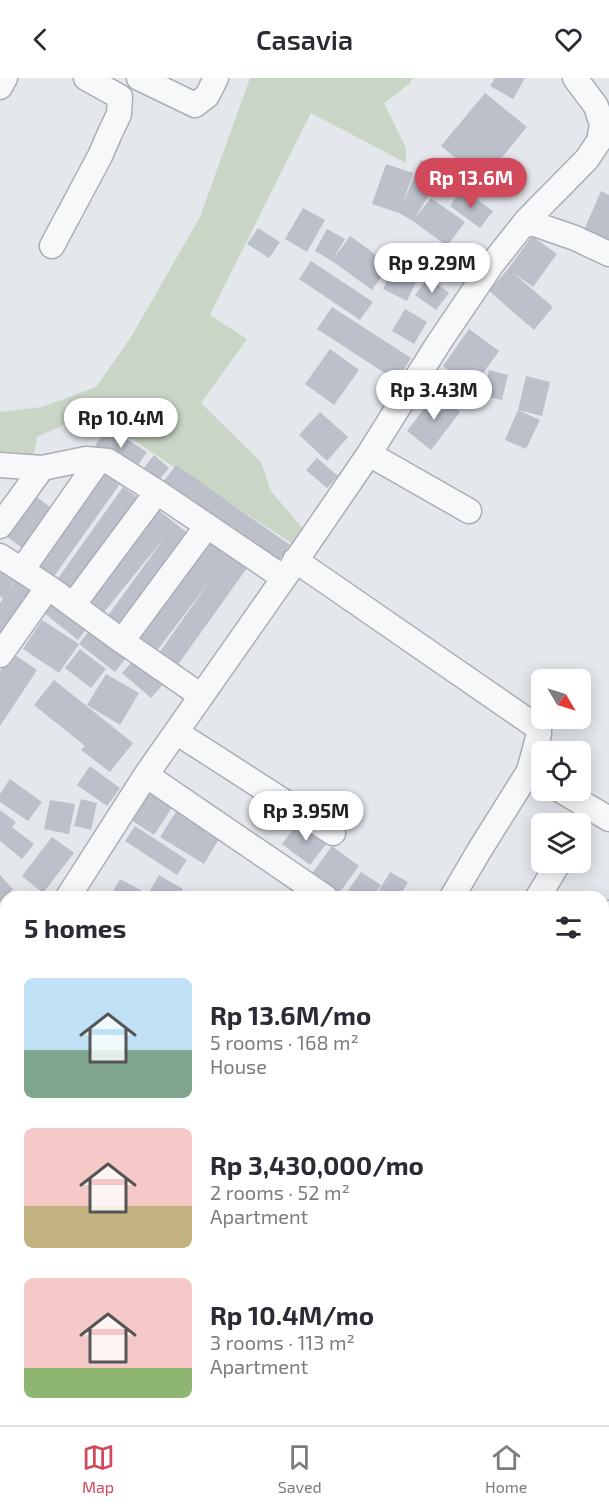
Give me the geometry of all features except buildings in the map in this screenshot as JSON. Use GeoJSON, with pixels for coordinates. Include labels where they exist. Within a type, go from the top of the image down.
{"type":"FeatureCollection","features":[{"type":"Feature","properties":{"kind":"street"},"geometry":{"type":"LineString","coordinates":[[0,87],[5,78]]}},
{"type":"Feature","properties":{"kind":"street"},"geometry":{"type":"LineString","coordinates":[[52,246],[100,156],[119,114],[120,97],[86,78]]}},
{"type":"Feature","properties":{"kind":"street"},"geometry":{"type":"LineString","coordinates":[[139,78],[195,105],[207,96],[216,78]]}},
{"type":"Feature","properties":{"kind":"street"},"geometry":{"type":"LineString","coordinates":[[72,891],[200,695],[369,454],[492,264],[526,221],[587,159],[599,141],[602,125],[596,106],[575,78]]}},
{"type":"Feature","properties":{"kind":"street"},"geometry":{"type":"LineString","coordinates":[[526,221],[575,238],[609,254]]}},
{"type":"Feature","properties":{"kind":"street"},"geometry":{"type":"LineString","coordinates":[[369,454],[469,511]]}},
{"type":"Feature","properties":{"kind":"street"},"geometry":{"type":"LineString","coordinates":[[0,465],[42,468],[86,459],[108,461],[207,526],[290,569],[537,727],[539,729],[538,741]]}},
{"type":"Feature","properties":{"kind":"street"},"geometry":{"type":"LineString","coordinates":[[22,570],[99,460]]}},
{"type":"Feature","properties":{"kind":"street"},"geometry":{"type":"LineString","coordinates":[[0,526],[42,468]]}},
{"type":"Feature","properties":{"kind":"street"},"geometry":{"type":"LineString","coordinates":[[73,605],[157,492]]}},
{"type":"Feature","properties":{"kind":"street"},"geometry":{"type":"LineString","coordinates":[[122,641],[207,526]]}},
{"type":"Feature","properties":{"kind":"street"},"geometry":{"type":"LineString","coordinates":[[0,556],[48,586],[200,695]]}},
{"type":"Feature","properties":{"kind":"street"},"geometry":{"type":"LineString","coordinates":[[0,655],[48,586]]}},
{"type":"Feature","properties":{"kind":"street"},"geometry":{"type":"LineString","coordinates":[[176,732],[333,833]]}},
{"type":"Feature","properties":{"kind":"street"},"geometry":{"type":"LineString","coordinates":[[146,775],[316,891]]}},
{"type":"Feature","properties":{"kind":"street"},"geometry":{"type":"LineString","coordinates":[[456,891],[479,851],[531,780]]}},
{"type":"Feature","properties":{"kind":"street"},"geometry":{"type":"LineString","coordinates":[[573,801],[593,818]]}},
{"type":"Feature","properties":{"kind":"street"},"geometry":{"type":"LineString","coordinates":[[542,891],[552,873]]}},
{"type":"Feature","properties":{"kind":"green space"},"geometry":{"type":"Polygon","coordinates":[[[250,78],[413,78],[409,84],[384,103],[406,148],[406,163],[311,113],[210,315],[247,339],[201,403],[261,462],[271,491],[303,529],[293,544],[116,429],[84,432],[68,423],[37,437],[34,454],[12,461],[0,457],[0,412],[42,407],[96,387],[131,337],[200,217],[250,78]]]}}]}
